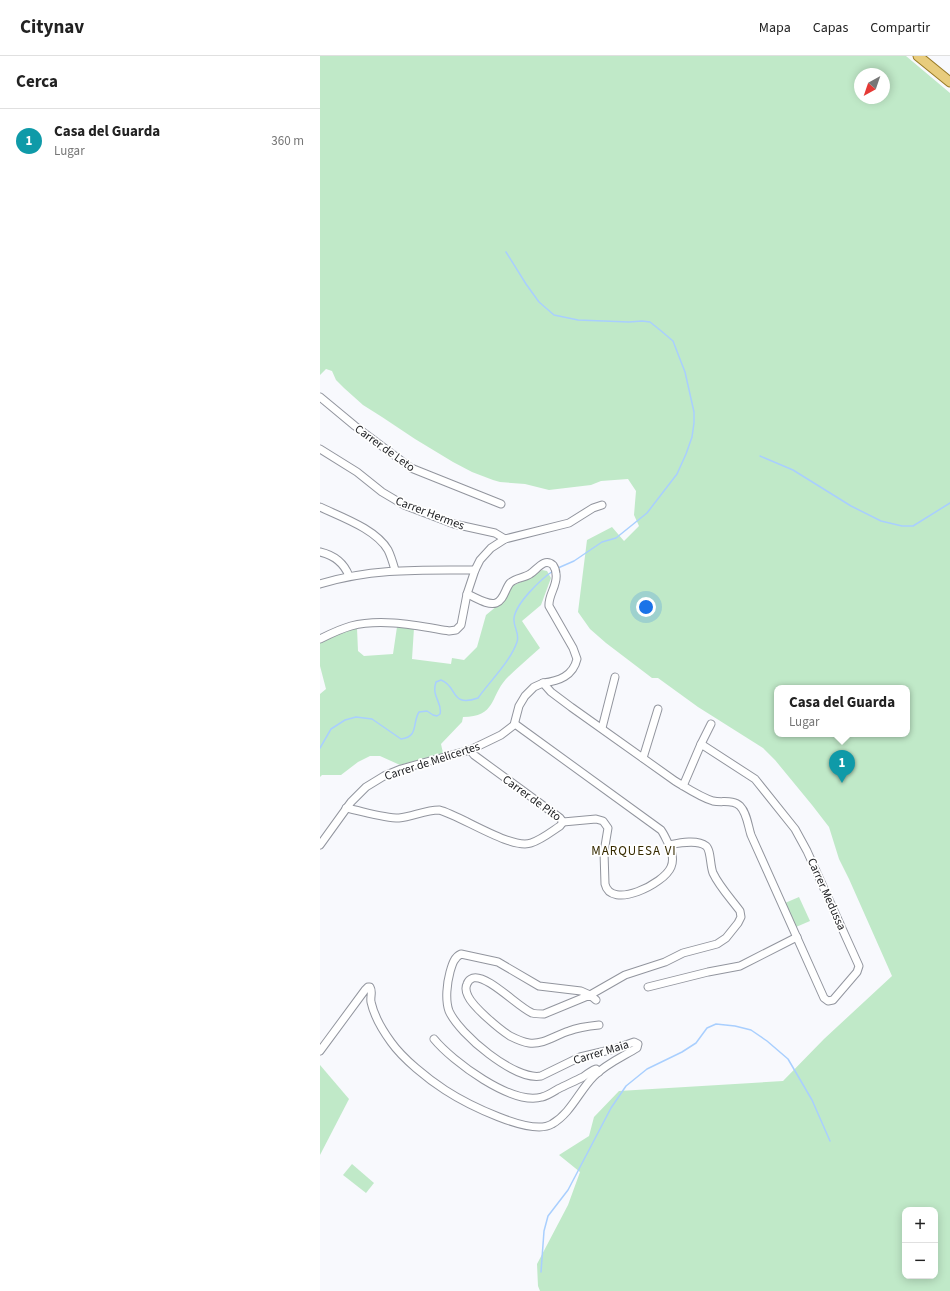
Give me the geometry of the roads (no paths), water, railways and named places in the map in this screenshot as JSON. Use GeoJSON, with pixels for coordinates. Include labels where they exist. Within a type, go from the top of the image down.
{"type":"FeatureCollection","features":[{"type":"Feature","properties":{"kind":"main road"},"geometry":{"type":"LineString","coordinates":[[918,56],[950,82]]}},
{"type":"Feature","properties":{"kind":"street","name":"Carrer de Leto"},"geometry":{"type":"LineString","coordinates":[[320,398],[411,468],[501,504]]}},
{"type":"Feature","properties":{"kind":"street","name":"Carrer Hermes"},"geometry":{"type":"LineString","coordinates":[[320,449],[357,472],[382,492],[404,505],[454,524],[495,533],[505,539]]}},
{"type":"Feature","properties":{"kind":"street"},"geometry":{"type":"LineString","coordinates":[[320,640],[338,630],[366,624],[399,624],[449,631],[454,630],[461,625],[467,594],[475,570],[480,560],[495,544],[505,539],[569,523],[593,508],[602,505]]}},
{"type":"Feature","properties":{"kind":"street"},"geometry":{"type":"LineString","coordinates":[[320,507],[359,525],[380,540],[388,550],[395,570]]}},
{"type":"Feature","properties":{"kind":"street"},"geometry":{"type":"LineString","coordinates":[[320,552],[335,558],[344,567],[349,576]]}},
{"type":"Feature","properties":{"kind":"street"},"geometry":{"type":"LineString","coordinates":[[467,594],[490,603],[497,603],[503,597],[510,583],[514,580],[531,573],[543,563],[549,563],[554,567],[556,578],[549,599],[549,606],[573,648],[577,659],[572,670],[563,679],[543,683],[534,687],[525,696],[519,706],[515,724],[663,832],[669,845],[695,843],[706,846],[709,850],[710,864],[714,875],[740,911],[740,920],[733,930],[717,944],[683,953],[664,962],[625,975],[590,995],[544,1014],[536,1014],[528,1010],[479,978],[472,978],[469,980],[466,988],[466,994],[482,1012],[510,1036],[523,1042],[541,1043],[570,1030],[599,1025]]}},
{"type":"Feature","properties":{"kind":"street"},"geometry":{"type":"LineString","coordinates":[[320,584],[349,576],[395,570],[475,570]]}},
{"type":"Feature","properties":{"kind":"street"},"geometry":{"type":"LineString","coordinates":[[602,728],[615,678]]}},
{"type":"Feature","properties":{"kind":"street","name":"Carrer Medussa"},"geometry":{"type":"LineString","coordinates":[[543,683],[552,692],[666,776],[712,801],[735,803],[743,809],[751,835],[824,998],[828,1001],[832,1001],[857,972],[859,966],[803,842],[795,828],[755,780],[701,744]]}},
{"type":"Feature","properties":{"kind":"street"},"geometry":{"type":"LineString","coordinates":[[642,758],[658,709]]}},
{"type":"Feature","properties":{"kind":"street","name":"Carrer de Melicertes"},"geometry":{"type":"LineString","coordinates":[[320,845],[352,800],[362,790],[384,776],[410,766],[470,750],[501,735],[515,724]]}},
{"type":"Feature","properties":{"kind":"street"},"geometry":{"type":"LineString","coordinates":[[683,786],[711,724]]}},
{"type":"Feature","properties":{"kind":"street","name":"Carrer de Pito"},"geometry":{"type":"LineString","coordinates":[[470,750],[474,755],[560,818],[563,822],[596,819],[601,820],[606,824],[608,832],[604,852],[606,886],[612,893],[618,895],[642,890],[663,878],[672,863],[669,845]]}},
{"type":"Feature","properties":{"kind":"street"},"geometry":{"type":"LineString","coordinates":[[346,808],[395,818],[438,810],[495,835],[523,844],[534,842],[560,826],[563,822]]}},
{"type":"Feature","properties":{"kind":"street"},"geometry":{"type":"LineString","coordinates":[[648,987],[708,972],[740,966],[797,937]]}},
{"type":"Feature","properties":{"kind":"street","name":"Carrer Maia"},"geometry":{"type":"LineString","coordinates":[[320,1051],[368,987],[371,990],[371,1002],[382,1028],[395,1047],[405,1058],[448,1092],[476,1107],[510,1121],[527,1126],[539,1127],[553,1124],[567,1111],[590,1081],[599,1072],[608,1064],[637,1048],[638,1044],[634,1042],[614,1049],[580,1057],[541,1076],[527,1076],[495,1058],[468,1036],[450,1013],[447,994],[448,979],[455,958],[461,954],[498,962],[539,986],[581,992],[590,995]]}},
{"type":"Feature","properties":{"kind":"street"},"geometry":{"type":"LineString","coordinates":[[590,995],[596,1000]]}},
{"type":"Feature","properties":{"kind":"street"},"geometry":{"type":"LineString","coordinates":[[434,1039],[447,1053],[479,1076],[510,1093],[525,1097],[542,1097],[596,1069],[599,1072]]}},
{"type":"Feature","properties":{"kind":"waterway"},"geometry":{"type":"LineString","coordinates":[[506,252],[539,302],[554,315],[578,320],[650,322],[673,341],[685,372],[694,412],[692,437],[677,474],[647,513],[616,538],[602,542],[574,561],[558,568]]}},
{"type":"Feature","properties":{"kind":"waterway"},"geometry":{"type":"LineString","coordinates":[[760,456],[793,470],[851,506],[881,521],[902,526],[913,526],[950,503]]}},
{"type":"Feature","properties":{"kind":"waterway"},"geometry":{"type":"LineString","coordinates":[[320,748],[331,729],[345,720],[356,717],[372,719],[401,739],[407,738],[413,732],[419,712],[427,711],[437,716],[440,714],[440,706],[436,696],[435,687],[436,682],[441,680],[450,687],[458,698],[463,700],[478,698],[505,664],[514,649],[518,639],[514,618],[519,605],[536,585],[553,571]]}},
{"type":"Feature","properties":{"kind":"waterway"},"geometry":{"type":"LineString","coordinates":[[541,1272],[544,1231],[548,1216],[568,1190],[611,1108],[626,1086],[647,1069],[682,1052],[696,1043],[707,1028],[716,1024],[735,1026],[751,1030],[767,1041],[788,1059],[812,1100],[830,1141]]}},
{"type":"Feature","properties":{"kind":"place","name":"Casa del Guarda"},"geometry":{"type":"Point","coordinates":[842,783]}},
{"type":"Feature","properties":{"kind":"district","name":"MARQUESA VI"},"geometry":{"type":"Point","coordinates":[634,850]}}]}
